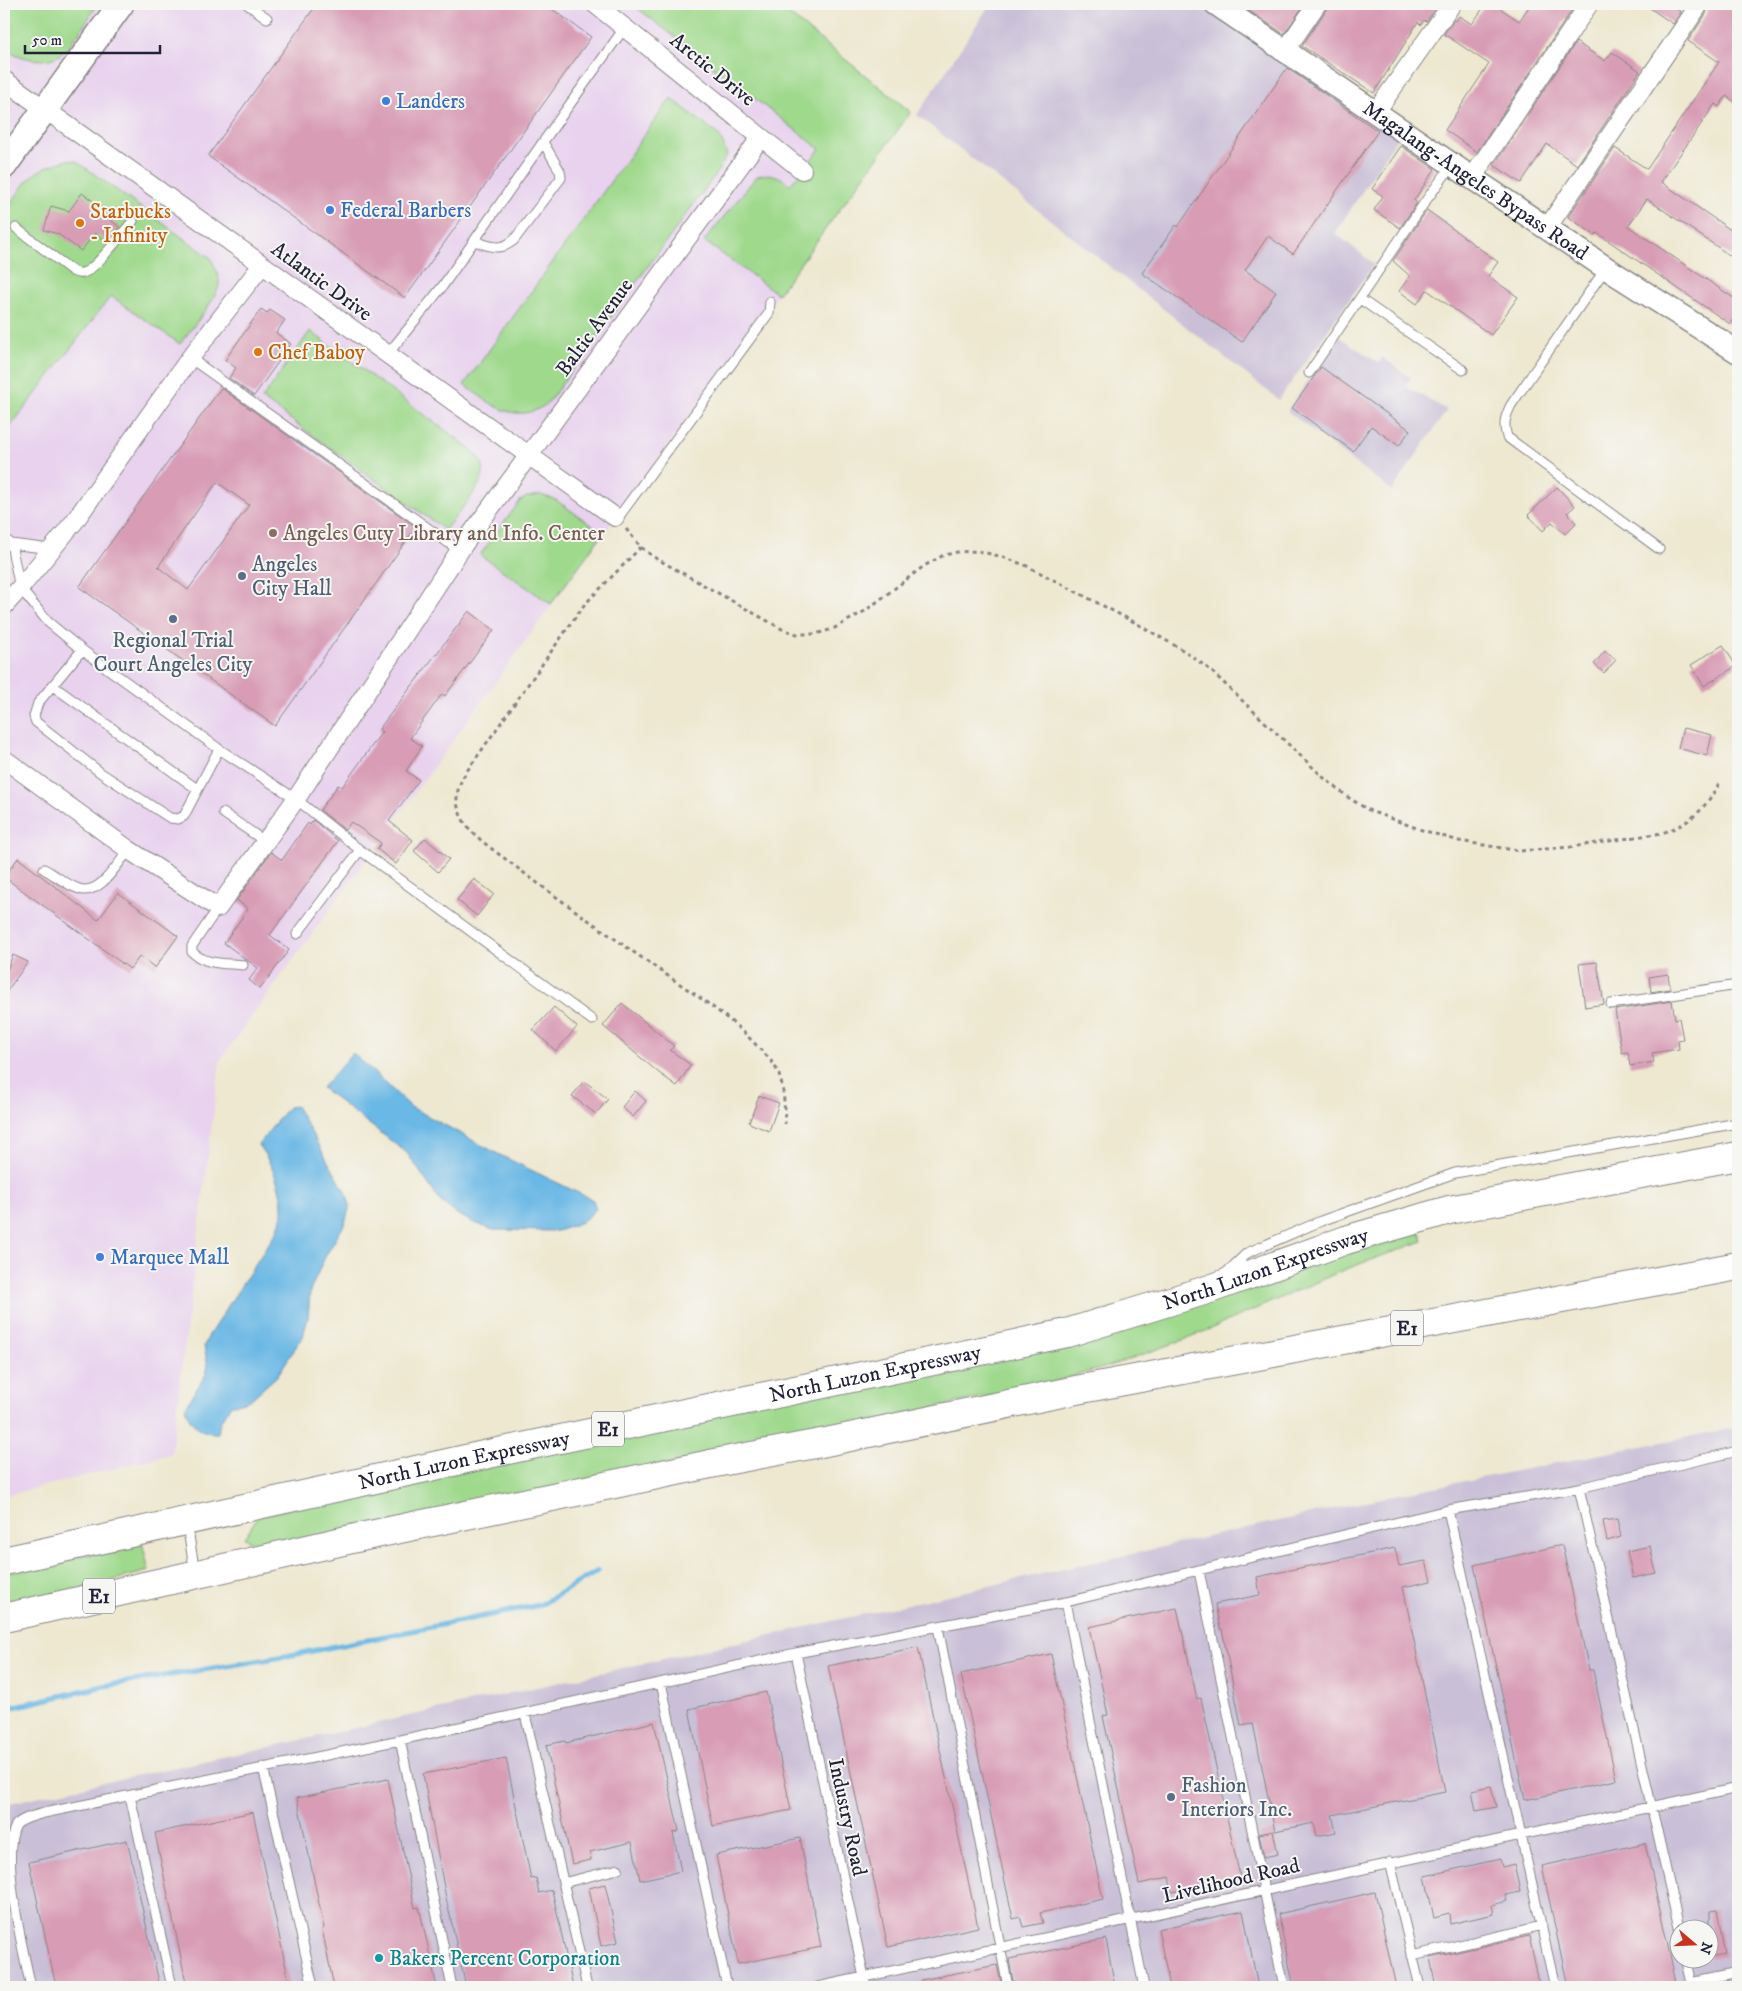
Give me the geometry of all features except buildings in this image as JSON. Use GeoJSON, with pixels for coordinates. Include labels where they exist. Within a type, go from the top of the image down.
{"type":"FeatureCollection","features":[{"type":"Feature","properties":{"kind":"highway","name":"North Luzon Expressway"},"geometry":{"type":"LineString","coordinates":[[4,1561],[484,1455],[1067,1333],[1210,1289],[1346,1240],[1449,1210],[1738,1156]]}},
{"type":"Feature","properties":{"kind":"highway","name":"E1"},"geometry":{"type":"LineString","coordinates":[[4,1618],[356,1538],[720,1462],[1076,1390],[1738,1266]]}},
{"type":"Feature","properties":{"kind":"main road"},"geometry":{"type":"LineString","coordinates":[[4,166],[121,4]]}},
{"type":"Feature","properties":{"kind":"street","name":"Arctic Drive"},"geometry":{"type":"LineString","coordinates":[[595,4],[802,170]]}},
{"type":"Feature","properties":{"kind":"street","name":"Magalang-Angeles Bypass Road"},"geometry":{"type":"LineString","coordinates":[[1216,4],[1606,268],[1737,349]]}},
{"type":"Feature","properties":{"kind":"street"},"geometry":{"type":"LineString","coordinates":[[1285,51],[1317,4]]}},
{"type":"Feature","properties":{"kind":"street"},"geometry":{"type":"LineString","coordinates":[[1376,113],[1452,4]]}},
{"type":"Feature","properties":{"kind":"street"},"geometry":{"type":"LineString","coordinates":[[1472,178],[1589,4]]}},
{"type":"Feature","properties":{"kind":"street"},"geometry":{"type":"LineString","coordinates":[[1548,228],[1697,8],[1697,4]]}},
{"type":"Feature","properties":{"kind":"street","name":"Atlantic Drive"},"geometry":{"type":"LineString","coordinates":[[4,80],[616,518]]}},
{"type":"Feature","properties":{"kind":"street","name":"Baltic Avenue"},"geometry":{"type":"LineString","coordinates":[[218,908],[296,799],[462,547],[761,137]]}},
{"type":"Feature","properties":{"kind":"street"},"geometry":{"type":"LineString","coordinates":[[4,606],[74,522],[192,356],[262,264]]}},
{"type":"Feature","properties":{"kind":"street"},"geometry":{"type":"LineString","coordinates":[[4,759],[129,850],[218,908]]}},
{"type":"Feature","properties":{"kind":"lane"},"geometry":{"type":"LineString","coordinates":[[247,4],[267,18]]}},
{"type":"Feature","properties":{"kind":"lane"},"geometry":{"type":"LineString","coordinates":[[387,355],[442,287],[625,27]]}},
{"type":"Feature","properties":{"kind":"lane"},"geometry":{"type":"LineString","coordinates":[[474,241],[500,248],[508,246],[561,178],[557,164],[543,142]]}},
{"type":"Feature","properties":{"kind":"lane"},"geometry":{"type":"LineString","coordinates":[[1309,373],[1452,165]]}},
{"type":"Feature","properties":{"kind":"lane"},"geometry":{"type":"LineString","coordinates":[[16,228],[71,270],[81,274],[88,272],[133,221]]}},
{"type":"Feature","properties":{"kind":"lane"},"geometry":{"type":"LineString","coordinates":[[1606,268],[1511,406],[1506,416],[1504,427],[1507,437],[1659,549]]}},
{"type":"Feature","properties":{"kind":"lane"},"geometry":{"type":"LineString","coordinates":[[1360,299],[1463,370]]}},
{"type":"Feature","properties":{"kind":"lane"},"geometry":{"type":"LineString","coordinates":[[616,518],[769,313],[770,302]]}},
{"type":"Feature","properties":{"kind":"lane"},"geometry":{"type":"LineString","coordinates":[[192,356],[462,547]]}},
{"type":"Feature","properties":{"kind":"lane"},"geometry":{"type":"LineString","coordinates":[[51,549],[7,541],[20,588],[48,622],[82,650],[219,749],[296,799],[360,850],[592,1020]]}},
{"type":"Feature","properties":{"kind":"lane"},"geometry":{"type":"LineString","coordinates":[[82,650],[35,709],[34,716],[36,722],[101,773],[170,818],[178,819],[184,816],[219,749]]}},
{"type":"Feature","properties":{"kind":"lane"},"geometry":{"type":"LineString","coordinates":[[53,686],[197,789]]}},
{"type":"Feature","properties":{"kind":"lane"},"geometry":{"type":"LineString","coordinates":[[223,813],[266,842]]}},
{"type":"Feature","properties":{"kind":"lane"},"geometry":{"type":"LineString","coordinates":[[44,869],[79,889],[91,890],[100,885],[129,850]]}},
{"type":"Feature","properties":{"kind":"lane"},"geometry":{"type":"LineString","coordinates":[[297,934],[360,850]]}},
{"type":"Feature","properties":{"kind":"lane"},"geometry":{"type":"LineString","coordinates":[[218,908],[192,946],[192,952],[207,962],[242,964]]}},
{"type":"Feature","properties":{"kind":"lane"},"geometry":{"type":"LineString","coordinates":[[1610,1004],[1738,985]]}},
{"type":"Feature","properties":{"kind":"lane"},"geometry":{"type":"LineString","coordinates":[[1210,1289],[1248,1252],[1321,1221],[1455,1173],[1738,1123]]}},
{"type":"Feature","properties":{"kind":"lane"},"geometry":{"type":"LineString","coordinates":[[31,1987],[6,1879],[8,1847],[16,1825],[25,1819],[44,1813],[525,1714],[796,1653],[1066,1602],[1448,1510],[1579,1488],[1738,1451]]}},
{"type":"Feature","properties":{"kind":"lane"},"geometry":{"type":"LineString","coordinates":[[1579,1488],[1677,1918]]}},
{"type":"Feature","properties":{"kind":"lane"},"geometry":{"type":"LineString","coordinates":[[1448,1510],[1555,1987]]}},
{"type":"Feature","properties":{"kind":"lane"},"geometry":{"type":"LineString","coordinates":[[186,1521],[195,1574]]}},
{"type":"Feature","properties":{"kind":"lane"},"geometry":{"type":"LineString","coordinates":[[1199,1571],[1284,1987]]}},
{"type":"Feature","properties":{"kind":"lane"},"geometry":{"type":"LineString","coordinates":[[1066,1602],[1144,1987]]}},
{"type":"Feature","properties":{"kind":"lane"},"geometry":{"type":"LineString","coordinates":[[938,1627],[1008,1987]]}},
{"type":"Feature","properties":{"kind":"lane","name":"Industry Road"},"geometry":{"type":"LineString","coordinates":[[796,1653],[866,1987]]}},
{"type":"Feature","properties":{"kind":"lane"},"geometry":{"type":"LineString","coordinates":[[662,1683],[728,1987]]}},
{"type":"Feature","properties":{"kind":"lane"},"geometry":{"type":"LineString","coordinates":[[525,1714],[587,1987]]}},
{"type":"Feature","properties":{"kind":"lane"},"geometry":{"type":"LineString","coordinates":[[400,1740],[452,1987]]}},
{"type":"Feature","properties":{"kind":"lane"},"geometry":{"type":"LineString","coordinates":[[263,1767],[313,1987]]}},
{"type":"Feature","properties":{"kind":"lane","name":"Livelihood Road"},"geometry":{"type":"LineString","coordinates":[[818,1987],[1738,1788]]}},
{"type":"Feature","properties":{"kind":"lane"},"geometry":{"type":"LineString","coordinates":[[130,1796],[172,1987]]}},
{"type":"Feature","properties":{"kind":"lane"},"geometry":{"type":"LineString","coordinates":[[1390,1862],[1420,1987]]}},
{"type":"Feature","properties":{"kind":"lane"},"geometry":{"type":"LineString","coordinates":[[563,1883],[618,1869]]}},
{"type":"Feature","properties":{"kind":"lane"},"geometry":{"type":"LineString","coordinates":[[1412,1956],[1542,1926]]}},
{"type":"Feature","properties":{"kind":"lane"},"geometry":{"type":"LineString","coordinates":[[1687,1968],[1691,1985],[1738,1973]]}},
{"type":"Feature","properties":{"kind":"path"},"geometry":{"type":"LineString","coordinates":[[616,518],[641,547],[652,556],[782,629],[797,634],[816,634],[849,622],[924,566],[942,556],[957,552],[978,551],[1003,557],[1060,582],[1186,652],[1209,669],[1324,778],[1363,807],[1394,821],[1459,841],[1520,851],[1542,851],[1662,833],[1680,827],[1694,818],[1706,806],[1721,781]]}},
{"type":"Feature","properties":{"kind":"path"},"geometry":{"type":"LineString","coordinates":[[641,547],[584,605],[459,783],[456,798],[466,825],[501,855],[739,1027],[774,1065],[784,1098],[785,1124]]}},
{"type":"Feature","properties":{"kind":"shaded area"},"geometry":{"type":"Polygon","coordinates":[[[4,4],[776,4],[911,112],[220,1060],[171,1454],[4,1496],[4,4]]]}},
{"type":"Feature","properties":{"kind":"shaded area"},"geometry":{"type":"Polygon","coordinates":[[[990,4],[1202,4],[1398,137],[1335,233],[1374,264],[1279,400],[917,115],[990,4]]]}},
{"type":"Feature","properties":{"kind":"shaded area"},"geometry":{"type":"Polygon","coordinates":[[[1339,337],[1379,363],[1382,357],[1411,378],[1405,386],[1447,410],[1392,491],[1287,411],[1339,337]]]}},
{"type":"Feature","properties":{"kind":"shaded area"},"geometry":{"type":"Polygon","coordinates":[[[1738,1427],[1738,1987],[4,1987],[4,1804],[315,1737],[1399,1494],[1738,1427]]]}},
{"type":"Feature","properties":{"kind":"green space"},"geometry":{"type":"Polygon","coordinates":[[[4,4],[98,4],[69,46],[60,55],[46,60],[38,60],[17,55],[4,48],[4,4]]]}},
{"type":"Feature","properties":{"kind":"green space"},"geometry":{"type":"Polygon","coordinates":[[[632,4],[776,4],[911,112],[778,294],[704,241],[757,176],[775,175],[790,185],[820,149],[632,4]]]}},
{"type":"Feature","properties":{"kind":"green space"},"geometry":{"type":"Polygon","coordinates":[[[671,98],[721,139],[727,155],[718,171],[548,403],[536,410],[525,413],[514,413],[494,405],[464,385],[671,98]]]}},
{"type":"Feature","properties":{"kind":"green space"},"geometry":{"type":"Polygon","coordinates":[[[67,160],[76,161],[211,258],[218,274],[219,284],[209,306],[180,344],[111,296],[4,435],[4,214],[25,183],[36,173],[46,167],[67,160]]]}},
{"type":"Feature","properties":{"kind":"green space"},"geometry":{"type":"Polygon","coordinates":[[[310,331],[476,454],[483,466],[481,479],[467,502],[445,530],[262,399],[310,331]]]}},
{"type":"Feature","properties":{"kind":"green space"},"geometry":{"type":"Polygon","coordinates":[[[541,495],[556,500],[603,533],[551,604],[480,555],[520,501],[527,497],[541,495]]]}},
{"type":"Feature","properties":{"kind":"green space"},"geometry":{"type":"Polygon","coordinates":[[[1419,1228],[1423,1241],[1346,1269],[1192,1337],[1107,1367],[1041,1385],[264,1549],[244,1538],[258,1516],[673,1425],[1419,1228]]]}},
{"type":"Feature","properties":{"kind":"green space"},"geometry":{"type":"Polygon","coordinates":[[[142,1542],[149,1571],[4,1608],[4,1574],[142,1542]]]}},
{"type":"Feature","properties":{"kind":"water"},"geometry":{"type":"Polygon","coordinates":[[[353,1053],[411,1107],[500,1155],[593,1200],[596,1209],[582,1222],[558,1231],[493,1230],[455,1213],[440,1201],[407,1153],[322,1088],[353,1053]]]}},
{"type":"Feature","properties":{"kind":"water"},"geometry":{"type":"Polygon","coordinates":[[[296,1106],[346,1193],[350,1205],[345,1223],[324,1259],[310,1291],[308,1318],[303,1336],[277,1376],[250,1400],[230,1406],[220,1422],[218,1433],[206,1432],[193,1423],[185,1408],[206,1374],[208,1366],[204,1346],[209,1335],[277,1231],[282,1214],[282,1203],[272,1167],[258,1145],[288,1107],[296,1106]]]}},
{"type":"Feature","properties":{"kind":"waterway"},"geometry":{"type":"LineString","coordinates":[[4,1709],[104,1686],[287,1656],[540,1605],[598,1571]]}},
{"type":"Feature","properties":{"kind":"place","name":"Landers"},"geometry":{"type":"Point","coordinates":[386,101]}},
{"type":"Feature","properties":{"kind":"place","name":"Federal Barbers"},"geometry":{"type":"Point","coordinates":[330,210]}},
{"type":"Feature","properties":{"kind":"place","name":"Starbucks - Infinity"},"geometry":{"type":"Point","coordinates":[80,223]}},
{"type":"Feature","properties":{"kind":"place","name":"Chef Baboy"},"geometry":{"type":"Point","coordinates":[258,352]}},
{"type":"Feature","properties":{"kind":"place","name":"Angeles Cuty Library and Info. Center"},"geometry":{"type":"Point","coordinates":[273,533]}},
{"type":"Feature","properties":{"kind":"place","name":"Angeles City Hall"},"geometry":{"type":"Point","coordinates":[242,576]}},
{"type":"Feature","properties":{"kind":"place","name":"Regional Trial Court Angeles City"},"geometry":{"type":"Point","coordinates":[173,619]}},
{"type":"Feature","properties":{"kind":"place","name":"Marquee Mall"},"geometry":{"type":"Point","coordinates":[100,1257]}},
{"type":"Feature","properties":{"kind":"place","name":"Fashion Interiors Inc."},"geometry":{"type":"Point","coordinates":[1171,1797]}},
{"type":"Feature","properties":{"kind":"place","name":"Bakers Percent Corporation"},"geometry":{"type":"Point","coordinates":[379,1958]}}]}
